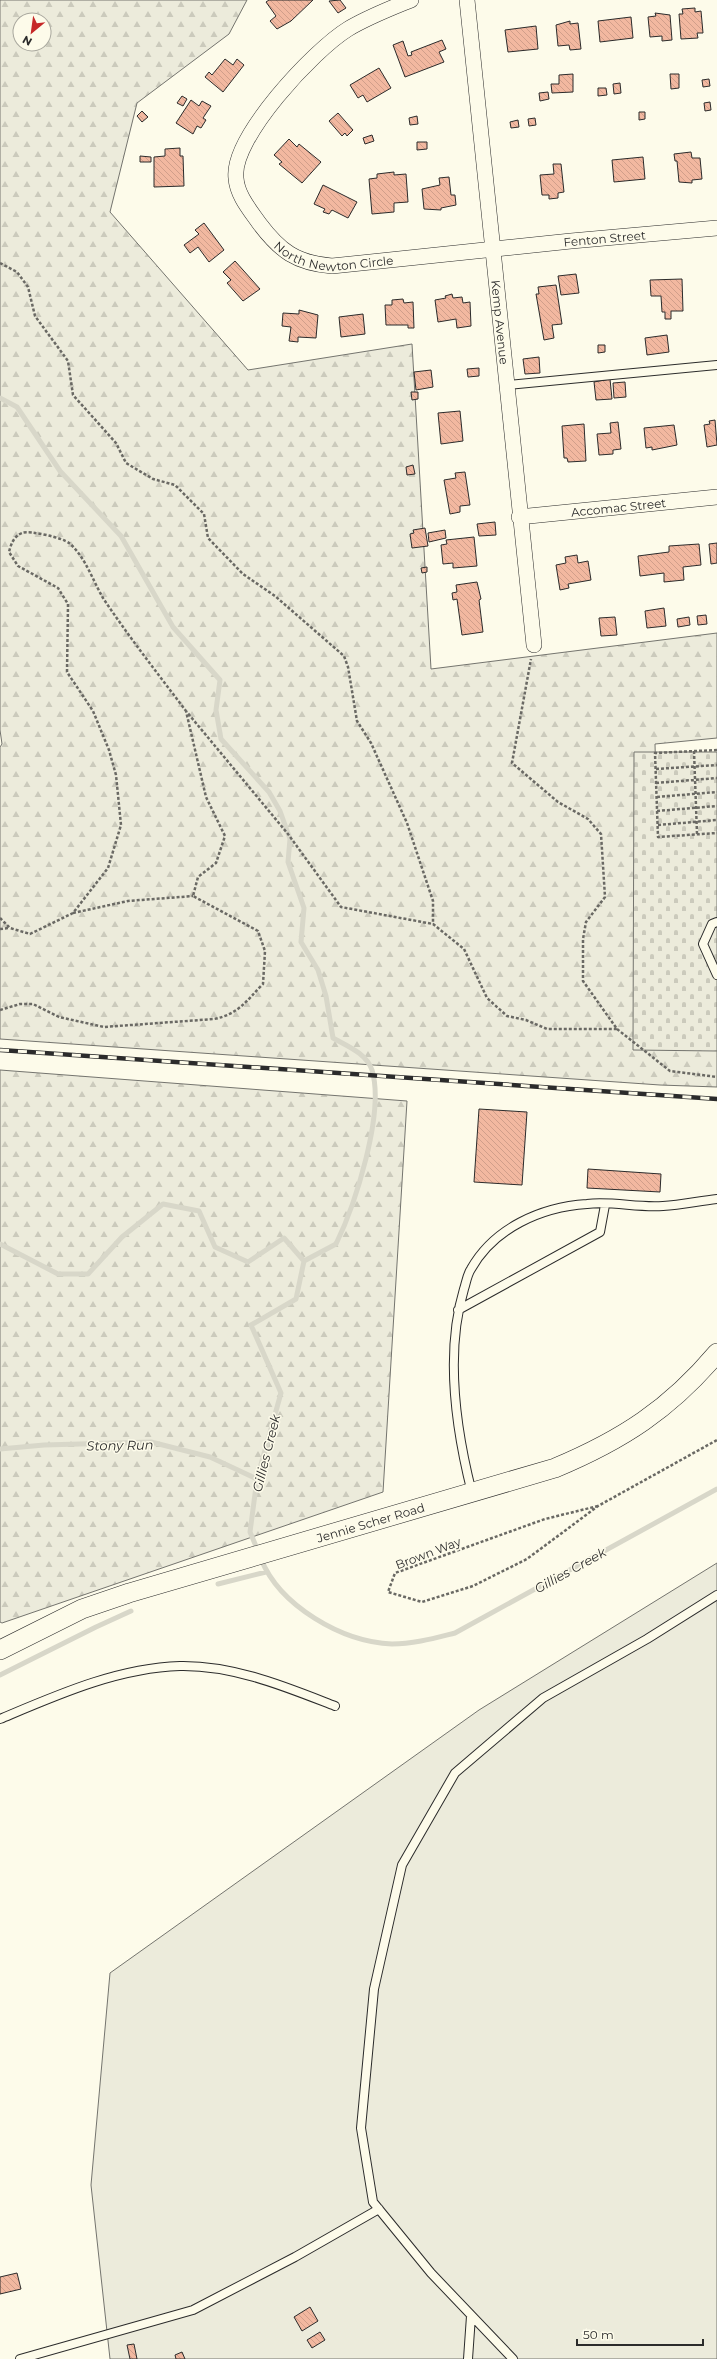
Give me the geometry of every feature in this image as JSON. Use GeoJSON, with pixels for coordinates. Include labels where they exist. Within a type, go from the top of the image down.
{"type":"FeatureCollection","features":[{"type":"Feature","properties":{"kind":"street","name":"North Newton Circle"},"geometry":{"type":"LineString","coordinates":[[411,0],[371,16],[347,30],[318,52],[281,92],[258,123],[238,158],[236,179],[239,191],[248,209],[268,236],[285,252],[311,264],[332,266],[493,249]]}},
{"type":"Feature","properties":{"kind":"street","name":"Kemp Avenue"},"geometry":{"type":"LineString","coordinates":[[467,0],[507,385],[519,517],[534,645]]}},
{"type":"Feature","properties":{"kind":"street","name":"Fenton Street"},"geometry":{"type":"LineString","coordinates":[[493,249],[717,228]]}},
{"type":"Feature","properties":{"kind":"street","name":"Accomac Street"},"geometry":{"type":"LineString","coordinates":[[519,517],[717,497]]}},
{"type":"Feature","properties":{"kind":"street","name":"Jennie Scher Road"},"geometry":{"type":"LineString","coordinates":[[2,1646],[82,1609],[213,1568],[555,1468],[614,1441],[663,1408],[687,1387],[717,1353]]}},
{"type":"Feature","properties":{"kind":"lane"},"geometry":{"type":"LineString","coordinates":[[507,385],[717,365]]}},
{"type":"Feature","properties":{"kind":"lane"},"geometry":{"type":"LineString","coordinates":[[717,922],[712,924],[703,944],[717,975]]}},
{"type":"Feature","properties":{"kind":"lane"},"geometry":{"type":"LineString","coordinates":[[472,1493],[465,1465],[456,1411],[458,1310],[470,1270],[485,1247],[514,1224],[550,1212],[587,1204],[662,1206],[717,1199]]}},
{"type":"Feature","properties":{"kind":"lane"},"geometry":{"type":"LineString","coordinates":[[458,1310],[600,1232],[605,1205]]}},
{"type":"Feature","properties":{"kind":"lane"},"geometry":{"type":"LineString","coordinates":[[513,2359],[431,2273],[373,2202],[361,2128],[374,1988],[402,1864],[455,1773],[531,1708],[543,1698],[648,1639],[717,1595]]}},
{"type":"Feature","properties":{"kind":"lane"},"geometry":{"type":"LineString","coordinates":[[0,1719],[69,1690],[114,1677],[155,1669],[181,1666],[224,1670],[274,1682],[335,1706]]}},
{"type":"Feature","properties":{"kind":"lane"},"geometry":{"type":"LineString","coordinates":[[20,2359],[193,2310],[295,2257],[379,2209]]}},
{"type":"Feature","properties":{"kind":"lane"},"geometry":{"type":"LineString","coordinates":[[468,2359],[471,2316]]}},
{"type":"Feature","properties":{"kind":"path"},"geometry":{"type":"LineString","coordinates":[[0,263],[17,272],[28,287],[35,316],[68,361],[73,394],[116,443],[126,463],[153,479],[175,485],[204,514],[208,538],[238,569],[275,596],[344,656],[348,667],[357,721],[371,743],[407,823],[433,901],[433,924]]}},
{"type":"Feature","properties":{"kind":"path"},"geometry":{"type":"LineString","coordinates":[[73,913],[108,868],[121,826],[116,775],[93,711],[67,672],[68,604],[58,588],[18,566],[12,559],[9,552],[14,538],[23,532],[46,535],[69,543],[80,556],[103,597],[140,651],[186,711],[288,834],[342,907],[433,924],[464,949],[488,998],[507,1016],[526,1020],[547,1029],[617,1029]]}},
{"type":"Feature","properties":{"kind":"path"},"geometry":{"type":"LineString","coordinates":[[534,645],[512,763],[558,802],[588,819],[601,834],[605,897],[586,922],[583,939],[583,981],[617,1029],[670,1071],[717,1077]]}},
{"type":"Feature","properties":{"kind":"path"},"geometry":{"type":"LineString","coordinates":[[186,711],[206,797],[225,836],[216,863],[198,877],[194,896]]}},
{"type":"Feature","properties":{"kind":"path"},"geometry":{"type":"LineString","coordinates":[[717,750],[655,753],[658,837],[717,833]]}},
{"type":"Feature","properties":{"kind":"path"},"geometry":{"type":"LineString","coordinates":[[694,751],[697,834]]}},
{"type":"Feature","properties":{"kind":"path"},"geometry":{"type":"LineString","coordinates":[[656,769],[717,765]]}},
{"type":"Feature","properties":{"kind":"path"},"geometry":{"type":"LineString","coordinates":[[656,784],[717,778]]}},
{"type":"Feature","properties":{"kind":"path"},"geometry":{"type":"LineString","coordinates":[[657,796],[717,792]]}},
{"type":"Feature","properties":{"kind":"path"},"geometry":{"type":"LineString","coordinates":[[657,811],[717,806]]}},
{"type":"Feature","properties":{"kind":"path"},"geometry":{"type":"LineString","coordinates":[[658,825],[717,820]]}},
{"type":"Feature","properties":{"kind":"path"},"geometry":{"type":"LineString","coordinates":[[0,929],[10,928],[30,934],[73,913],[128,901],[194,896],[258,931],[265,951],[263,984],[239,1010],[228,1016],[104,1027],[59,1017],[33,1004],[20,1004],[0,1010]]}},
{"type":"Feature","properties":{"kind":"path"},"geometry":{"type":"LineString","coordinates":[[0,918],[10,928]]}},
{"type":"Feature","properties":{"kind":"path","name":"Brown Way"},"geometry":{"type":"LineString","coordinates":[[598,1506],[545,1518],[395,1573],[388,1592],[422,1602],[473,1586],[527,1559],[598,1506],[717,1440]]}},
{"type":"Feature","properties":{"kind":"green space"},"geometry":{"type":"Polygon","coordinates":[[[0,0],[247,0],[229,34],[137,103],[110,212],[248,370],[412,344],[431,669],[717,633],[717,738],[655,744],[658,857],[717,986],[717,1087],[660,1085],[0,1039],[0,747],[2,744],[0,730],[0,0]]]}},
{"type":"Feature","properties":{"kind":"green space"},"geometry":{"type":"Polygon","coordinates":[[[634,752],[717,752],[717,1051],[633,1050],[634,752]]]}},
{"type":"Feature","properties":{"kind":"green space"},"geometry":{"type":"Polygon","coordinates":[[[0,1070],[407,1101],[383,1492],[2,1623],[0,1622],[0,1070]]]}},
{"type":"Feature","properties":{"kind":"green space"},"geometry":{"type":"Polygon","coordinates":[[[717,1563],[717,2359],[110,2359],[91,2185],[110,1973],[479,1710],[717,1563]]]}},
{"type":"Feature","properties":{"kind":"building"},"geometry":{"type":"Polygon","coordinates":[[[269,0],[313,0],[291,21],[277,29],[270,21],[276,16],[266,2],[269,0]]]}},
{"type":"Feature","properties":{"kind":"building"},"geometry":{"type":"Polygon","coordinates":[[[340,0],[346,8],[338,13],[329,1],[340,0]]]}},
{"type":"Feature","properties":{"kind":"building"},"geometry":{"type":"Polygon","coordinates":[[[695,8],[695,12],[701,11],[703,33],[697,33],[698,38],[681,39],[679,14],[683,14],[682,9],[695,8]]]}},
{"type":"Feature","properties":{"kind":"building"},"geometry":{"type":"Polygon","coordinates":[[[655,13],[670,15],[672,40],[662,41],[662,36],[650,37],[648,17],[656,16],[655,13]]]}},
{"type":"Feature","properties":{"kind":"building"},"geometry":{"type":"Polygon","coordinates":[[[631,17],[633,38],[600,42],[598,21],[631,17]]]}},
{"type":"Feature","properties":{"kind":"building"},"geometry":{"type":"Polygon","coordinates":[[[570,21],[570,24],[578,23],[581,49],[570,50],[569,45],[558,46],[556,25],[570,21]]]}},
{"type":"Feature","properties":{"kind":"building"},"geometry":{"type":"Polygon","coordinates":[[[536,26],[538,49],[508,52],[505,30],[536,26]]]}},
{"type":"Feature","properties":{"kind":"building"},"geometry":{"type":"Polygon","coordinates":[[[442,40],[446,49],[439,52],[444,62],[405,77],[393,45],[403,41],[408,56],[412,55],[411,52],[442,40]]]}},
{"type":"Feature","properties":{"kind":"building"},"geometry":{"type":"Polygon","coordinates":[[[225,59],[233,65],[237,59],[244,65],[223,92],[205,77],[209,72],[212,75],[225,59]]]}},
{"type":"Feature","properties":{"kind":"building"},"geometry":{"type":"Polygon","coordinates":[[[379,68],[391,88],[367,102],[363,95],[358,98],[350,85],[379,68]]]}},
{"type":"Feature","properties":{"kind":"building"},"geometry":{"type":"Polygon","coordinates":[[[573,74],[573,92],[552,93],[551,84],[559,84],[559,75],[573,74]]]}},
{"type":"Feature","properties":{"kind":"building"},"geometry":{"type":"Polygon","coordinates":[[[670,74],[679,74],[679,88],[671,89],[670,74]]]}},
{"type":"Feature","properties":{"kind":"building"},"geometry":{"type":"Polygon","coordinates":[[[709,79],[710,86],[703,87],[702,80],[709,79]]]}},
{"type":"Feature","properties":{"kind":"building"},"geometry":{"type":"Polygon","coordinates":[[[620,83],[621,93],[614,94],[613,84],[620,83]]]}},
{"type":"Feature","properties":{"kind":"building"},"geometry":{"type":"Polygon","coordinates":[[[598,88],[606,88],[607,95],[598,96],[598,88]]]}},
{"type":"Feature","properties":{"kind":"building"},"geometry":{"type":"Polygon","coordinates":[[[548,92],[549,99],[540,101],[539,93],[548,92]]]}},
{"type":"Feature","properties":{"kind":"building"},"geometry":{"type":"Polygon","coordinates":[[[182,96],[187,99],[183,106],[177,103],[182,96]]]}},
{"type":"Feature","properties":{"kind":"building"},"geometry":{"type":"Polygon","coordinates":[[[191,100],[199,106],[202,101],[211,106],[203,118],[206,120],[201,128],[197,126],[193,134],[176,123],[191,100]]]}},
{"type":"Feature","properties":{"kind":"building"},"geometry":{"type":"Polygon","coordinates":[[[710,102],[711,110],[705,111],[704,103],[710,102]]]}},
{"type":"Feature","properties":{"kind":"building"},"geometry":{"type":"Polygon","coordinates":[[[142,111],[148,117],[142,122],[137,116],[142,111]]]}},
{"type":"Feature","properties":{"kind":"building"},"geometry":{"type":"Polygon","coordinates":[[[639,112],[645,112],[645,119],[639,120],[639,112]]]}},
{"type":"Feature","properties":{"kind":"building"},"geometry":{"type":"Polygon","coordinates":[[[338,113],[353,130],[347,136],[345,133],[342,136],[329,121],[338,113]]]}},
{"type":"Feature","properties":{"kind":"building"},"geometry":{"type":"Polygon","coordinates":[[[417,116],[418,124],[410,125],[409,118],[417,116]]]}},
{"type":"Feature","properties":{"kind":"building"},"geometry":{"type":"Polygon","coordinates":[[[535,118],[536,125],[529,126],[528,119],[535,118]]]}},
{"type":"Feature","properties":{"kind":"building"},"geometry":{"type":"Polygon","coordinates":[[[518,120],[519,127],[511,128],[510,122],[518,120]]]}},
{"type":"Feature","properties":{"kind":"building"},"geometry":{"type":"Polygon","coordinates":[[[372,135],[374,141],[365,144],[363,138],[372,135]]]}},
{"type":"Feature","properties":{"kind":"building"},"geometry":{"type":"Polygon","coordinates":[[[289,139],[297,147],[299,144],[321,162],[302,183],[279,164],[282,162],[274,155],[289,139]]]}},
{"type":"Feature","properties":{"kind":"building"},"geometry":{"type":"Polygon","coordinates":[[[417,142],[427,142],[427,149],[417,150],[417,142]]]}},
{"type":"Feature","properties":{"kind":"building"},"geometry":{"type":"Polygon","coordinates":[[[180,148],[180,156],[183,156],[184,186],[154,187],[154,157],[165,156],[165,149],[180,148]]]}},
{"type":"Feature","properties":{"kind":"building"},"geometry":{"type":"Polygon","coordinates":[[[691,152],[692,158],[700,158],[702,179],[692,180],[692,183],[679,182],[677,161],[675,161],[674,154],[691,152]]]}},
{"type":"Feature","properties":{"kind":"building"},"geometry":{"type":"Polygon","coordinates":[[[140,156],[151,157],[151,162],[140,162],[140,156]]]}},
{"type":"Feature","properties":{"kind":"building"},"geometry":{"type":"Polygon","coordinates":[[[643,157],[645,179],[614,182],[612,160],[643,157]]]}},
{"type":"Feature","properties":{"kind":"building"},"geometry":{"type":"Polygon","coordinates":[[[553,164],[561,164],[564,192],[558,193],[558,198],[549,199],[549,195],[542,195],[540,175],[554,174],[553,164]]]}},
{"type":"Feature","properties":{"kind":"building"},"geometry":{"type":"Polygon","coordinates":[[[394,172],[394,175],[406,174],[408,202],[394,203],[394,212],[372,214],[369,179],[377,178],[377,174],[394,172]]]}},
{"type":"Feature","properties":{"kind":"building"},"geometry":{"type":"Polygon","coordinates":[[[449,177],[451,195],[455,195],[456,205],[441,208],[441,210],[424,209],[422,189],[440,185],[439,178],[449,177]]]}},
{"type":"Feature","properties":{"kind":"building"},"geometry":{"type":"Polygon","coordinates":[[[323,185],[357,202],[348,218],[332,210],[329,214],[323,212],[325,209],[314,204],[323,185]]]}},
{"type":"Feature","properties":{"kind":"building"},"geometry":{"type":"Polygon","coordinates":[[[204,223],[224,250],[209,262],[198,247],[190,253],[184,245],[199,234],[195,230],[204,223]]]}},
{"type":"Feature","properties":{"kind":"building"},"geometry":{"type":"Polygon","coordinates":[[[235,261],[260,289],[243,301],[227,283],[231,280],[223,272],[235,261]]]}},
{"type":"Feature","properties":{"kind":"building"},"geometry":{"type":"Polygon","coordinates":[[[576,274],[579,293],[561,295],[558,276],[576,274]]]}},
{"type":"Feature","properties":{"kind":"building"},"geometry":{"type":"Polygon","coordinates":[[[682,279],[683,311],[671,311],[671,319],[665,319],[665,312],[662,312],[661,296],[651,296],[650,280],[682,279]]]}},
{"type":"Feature","properties":{"kind":"building"},"geometry":{"type":"Polygon","coordinates":[[[556,285],[562,324],[552,325],[554,338],[544,340],[536,294],[539,294],[538,287],[556,285]]]}},
{"type":"Feature","properties":{"kind":"building"},"geometry":{"type":"Polygon","coordinates":[[[452,294],[453,298],[462,297],[463,303],[470,302],[471,326],[457,328],[456,319],[438,322],[435,300],[446,298],[445,296],[452,294]]]}},
{"type":"Feature","properties":{"kind":"building"},"geometry":{"type":"Polygon","coordinates":[[[403,299],[404,303],[413,302],[414,328],[408,328],[408,325],[386,325],[385,305],[392,305],[392,300],[403,299]]]}},
{"type":"Feature","properties":{"kind":"building"},"geometry":{"type":"Polygon","coordinates":[[[299,310],[318,315],[316,338],[298,337],[298,342],[289,341],[291,327],[282,326],[283,313],[299,314],[299,310]]]}},
{"type":"Feature","properties":{"kind":"building"},"geometry":{"type":"Polygon","coordinates":[[[363,314],[365,334],[341,337],[339,317],[363,314]]]}},
{"type":"Feature","properties":{"kind":"building"},"geometry":{"type":"Polygon","coordinates":[[[667,335],[669,352],[647,355],[645,338],[667,335]]]}},
{"type":"Feature","properties":{"kind":"building"},"geometry":{"type":"Polygon","coordinates":[[[598,345],[605,345],[605,352],[598,353],[598,345]]]}},
{"type":"Feature","properties":{"kind":"building"},"geometry":{"type":"Polygon","coordinates":[[[539,357],[540,373],[525,374],[523,359],[539,357]]]}},
{"type":"Feature","properties":{"kind":"building"},"geometry":{"type":"Polygon","coordinates":[[[479,368],[479,376],[468,377],[467,369],[479,368]]]}},
{"type":"Feature","properties":{"kind":"building"},"geometry":{"type":"Polygon","coordinates":[[[431,370],[433,387],[416,390],[414,372],[431,370]]]}},
{"type":"Feature","properties":{"kind":"building"},"geometry":{"type":"Polygon","coordinates":[[[610,379],[612,399],[596,400],[594,382],[610,379]]]}},
{"type":"Feature","properties":{"kind":"building"},"geometry":{"type":"Polygon","coordinates":[[[625,382],[626,397],[614,398],[613,383],[625,382]]]}},
{"type":"Feature","properties":{"kind":"building"},"geometry":{"type":"Polygon","coordinates":[[[411,392],[418,392],[418,399],[412,400],[411,392]]]}},
{"type":"Feature","properties":{"kind":"building"},"geometry":{"type":"Polygon","coordinates":[[[460,411],[463,441],[441,444],[438,413],[460,411]]]}},
{"type":"Feature","properties":{"kind":"building"},"geometry":{"type":"Polygon","coordinates":[[[715,420],[717,445],[707,447],[704,425],[710,424],[709,421],[715,420]]]}},
{"type":"Feature","properties":{"kind":"building"},"geometry":{"type":"Polygon","coordinates":[[[618,422],[621,449],[613,450],[613,454],[599,455],[597,434],[611,433],[610,423],[618,422]]]}},
{"type":"Feature","properties":{"kind":"building"},"geometry":{"type":"Polygon","coordinates":[[[584,424],[586,461],[568,462],[567,458],[564,458],[562,426],[584,424]]]}},
{"type":"Feature","properties":{"kind":"building"},"geometry":{"type":"Polygon","coordinates":[[[674,425],[677,445],[652,450],[652,447],[646,448],[644,428],[674,425]]]}},
{"type":"Feature","properties":{"kind":"building"},"geometry":{"type":"Polygon","coordinates":[[[413,465],[415,474],[407,475],[406,467],[413,465]]]}},
{"type":"Feature","properties":{"kind":"building"},"geometry":{"type":"Polygon","coordinates":[[[465,472],[470,505],[460,506],[460,512],[450,514],[444,480],[456,478],[455,473],[465,472]]]}},
{"type":"Feature","properties":{"kind":"building"},"geometry":{"type":"Polygon","coordinates":[[[495,522],[496,535],[479,536],[477,524],[495,522]]]}},
{"type":"Feature","properties":{"kind":"building"},"geometry":{"type":"Polygon","coordinates":[[[425,528],[428,546],[412,548],[410,534],[414,533],[413,530],[425,528]]]}},
{"type":"Feature","properties":{"kind":"building"},"geometry":{"type":"Polygon","coordinates":[[[445,530],[446,538],[429,542],[428,533],[445,530]]]}},
{"type":"Feature","properties":{"kind":"building"},"geometry":{"type":"Polygon","coordinates":[[[474,537],[477,566],[453,568],[453,563],[443,564],[441,545],[447,544],[446,540],[474,537]]]}},
{"type":"Feature","properties":{"kind":"building"},"geometry":{"type":"Polygon","coordinates":[[[717,543],[717,563],[711,564],[709,544],[717,543]]]}},
{"type":"Feature","properties":{"kind":"building"},"geometry":{"type":"Polygon","coordinates":[[[699,544],[701,565],[683,567],[684,580],[664,582],[664,573],[640,576],[638,556],[669,552],[669,546],[699,544]]]}},
{"type":"Feature","properties":{"kind":"building"},"geometry":{"type":"Polygon","coordinates":[[[577,555],[578,563],[588,561],[591,580],[568,584],[569,588],[560,590],[556,565],[566,563],[565,557],[577,555]]]}},
{"type":"Feature","properties":{"kind":"building"},"geometry":{"type":"Polygon","coordinates":[[[427,567],[427,572],[422,573],[421,568],[427,567]]]}},
{"type":"Feature","properties":{"kind":"building"},"geometry":{"type":"Polygon","coordinates":[[[477,582],[481,599],[479,600],[483,632],[462,635],[457,599],[453,600],[452,593],[457,592],[456,585],[477,582]]]}},
{"type":"Feature","properties":{"kind":"building"},"geometry":{"type":"Polygon","coordinates":[[[664,608],[666,626],[647,628],[645,611],[664,608]]]}},
{"type":"Feature","properties":{"kind":"building"},"geometry":{"type":"Polygon","coordinates":[[[706,615],[707,624],[698,625],[697,616],[706,615]]]}},
{"type":"Feature","properties":{"kind":"building"},"geometry":{"type":"Polygon","coordinates":[[[615,617],[617,635],[601,636],[599,618],[615,617]]]}},
{"type":"Feature","properties":{"kind":"building"},"geometry":{"type":"Polygon","coordinates":[[[689,617],[690,625],[678,627],[677,619],[689,617]]]}},
{"type":"Feature","properties":{"kind":"building"},"geometry":{"type":"Polygon","coordinates":[[[479,1109],[527,1112],[522,1185],[474,1182],[479,1109]]]}},
{"type":"Feature","properties":{"kind":"building"},"geometry":{"type":"Polygon","coordinates":[[[588,1169],[661,1174],[660,1192],[587,1188],[588,1169]]]}},
{"type":"Feature","properties":{"kind":"building"},"geometry":{"type":"Polygon","coordinates":[[[17,2273],[21,2289],[0,2294],[0,2277],[17,2273]]]}},
{"type":"Feature","properties":{"kind":"building"},"geometry":{"type":"Polygon","coordinates":[[[310,2307],[318,2321],[302,2331],[294,2317],[310,2307]]]}},
{"type":"Feature","properties":{"kind":"building"},"geometry":{"type":"Polygon","coordinates":[[[320,2332],[325,2340],[312,2348],[307,2340],[320,2332]]]}},
{"type":"Feature","properties":{"kind":"building"},"geometry":{"type":"Polygon","coordinates":[[[134,2344],[137,2359],[130,2359],[127,2345],[134,2344]]]}},
{"type":"Feature","properties":{"kind":"building"},"geometry":{"type":"Polygon","coordinates":[[[182,2352],[185,2359],[176,2359],[175,2355],[182,2352]]]}},
{"type":"Feature","properties":{"kind":"waterway"},"geometry":{"type":"LineString","coordinates":[[0,398],[17,407],[60,471],[121,536],[173,627],[220,680],[216,710],[221,739],[269,792],[280,811],[290,839],[288,862],[304,908],[301,942],[318,970],[326,996],[333,1038],[361,1055],[372,1070],[375,1088],[375,1110],[371,1134],[359,1183],[344,1227],[336,1244],[304,1261]]}},
{"type":"Feature","properties":{"kind":"waterway","name":"Gillies Creek"},"geometry":{"type":"LineString","coordinates":[[0,1244],[58,1274],[88,1274],[122,1237],[163,1204],[199,1211],[215,1247],[248,1262],[284,1238],[304,1261],[296,1299],[251,1325],[281,1393],[257,1479],[250,1532],[258,1551]]}},
{"type":"Feature","properties":{"kind":"waterway","name":"Stony Run"},"geometry":{"type":"LineString","coordinates":[[0,1449],[44,1445],[151,1442],[210,1457],[257,1479]]}},
{"type":"Feature","properties":{"kind":"waterway","name":"Gillies Creek"},"geometry":{"type":"LineString","coordinates":[[261,1559],[270,1576],[282,1592],[298,1606],[334,1629],[373,1642],[392,1644],[416,1642],[455,1633],[717,1489]]}},
{"type":"Feature","properties":{"kind":"waterway"},"geometry":{"type":"LineString","coordinates":[[218,1584],[266,1572]]}},
{"type":"Feature","properties":{"kind":"waterway"},"geometry":{"type":"LineString","coordinates":[[0,1675],[131,1611]]}},
{"type":"Feature","properties":{"kind":"railway"},"geometry":{"type":"LineString","coordinates":[[0,1050],[717,1099]]}}]}
